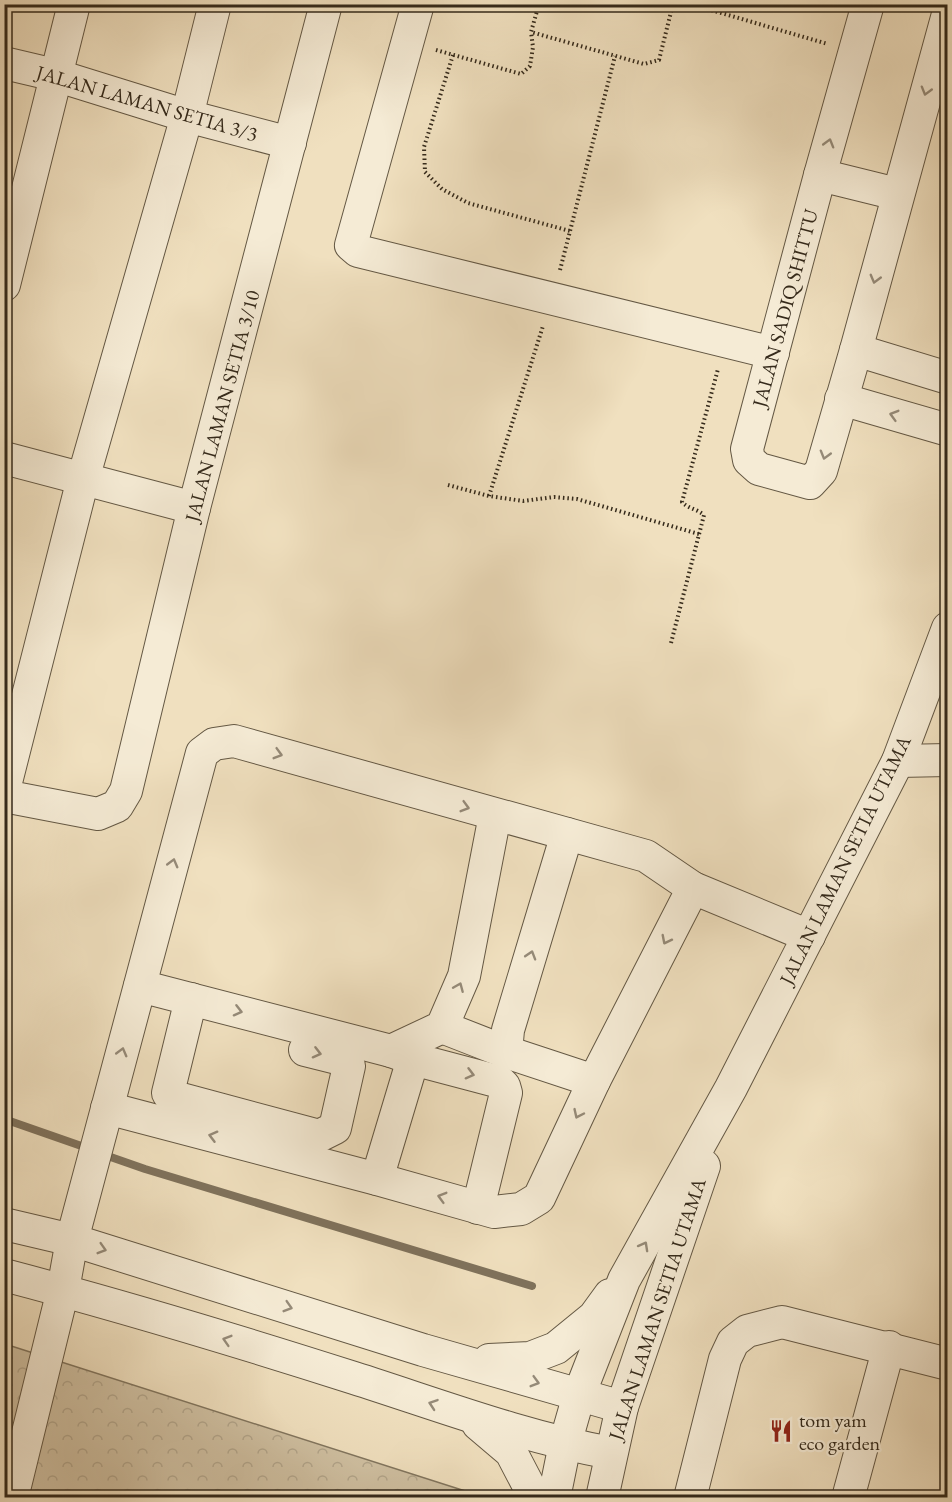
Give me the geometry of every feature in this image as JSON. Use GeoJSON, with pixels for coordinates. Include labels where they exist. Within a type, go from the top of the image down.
{"type":"FeatureCollection","features":[{"type":"Feature","properties":{"kind":"street"},"geometry":{"type":"LineString","coordinates":[[4,285],[74,4]]}},
{"type":"Feature","properties":{"kind":"street"},"geometry":{"type":"LineString","coordinates":[[4,790],[84,479],[187,116],[215,4]]}},
{"type":"Feature","properties":{"kind":"street","name":"JALAN LAMAN SETIA 3/10"},"geometry":{"type":"LineString","coordinates":[[4,796],[98,814],[117,806],[126,791],[195,508],[326,4]]}},
{"type":"Feature","properties":{"kind":"street"},"geometry":{"type":"LineString","coordinates":[[418,4],[351,245],[358,251],[773,353]]}},
{"type":"Feature","properties":{"kind":"street","name":"JALAN SADIQ SHITTU"},"geometry":{"type":"LineString","coordinates":[[868,4],[747,449],[749,460],[759,469],[810,483],[821,471],[948,14]]}},
{"type":"Feature","properties":{"kind":"street","name":"JALAN LAMAN SETIA 3/3"},"geometry":{"type":"LineString","coordinates":[[4,63],[55,75],[187,116],[290,143]]}},
{"type":"Feature","properties":{"kind":"street"},"geometry":{"type":"LineString","coordinates":[[820,175],[897,194]]}},
{"type":"Feature","properties":{"kind":"street"},"geometry":{"type":"LineString","coordinates":[[856,350],[948,378]]}},
{"type":"Feature","properties":{"kind":"street"},"geometry":{"type":"LineString","coordinates":[[841,399],[948,430]]}},
{"type":"Feature","properties":{"kind":"street"},"geometry":{"type":"LineString","coordinates":[[4,458],[195,508]]}},
{"type":"Feature","properties":{"kind":"street","name":"JALAN LAMAN SETIA UTAMA"},"geometry":{"type":"LineString","coordinates":[[554,1497],[565,1444],[579,1395],[624,1280],[730,1088],[898,761],[948,627]]}},
{"type":"Feature","properties":{"kind":"street"},"geometry":{"type":"LineString","coordinates":[[12,1497],[63,1290],[72,1239],[202,753],[214,744],[234,741],[646,856],[693,888],[809,936]]}},
{"type":"Feature","properties":{"kind":"street"},"geometry":{"type":"LineString","coordinates":[[898,761],[948,760]]}},
{"type":"Feature","properties":{"kind":"street"},"geometry":{"type":"LineString","coordinates":[[377,1179],[402,1055],[442,1027],[464,976],[495,815]]}},
{"type":"Feature","properties":{"kind":"street"},"geometry":{"type":"LineString","coordinates":[[506,1052],[508,1030],[567,834]]}},
{"type":"Feature","properties":{"kind":"street"},"geometry":{"type":"LineString","coordinates":[[104,1120],[256,1148],[495,1212],[521,1209],[539,1198],[594,1081],[693,888]]}},
{"type":"Feature","properties":{"kind":"street"},"geometry":{"type":"LineString","coordinates":[[140,986],[500,1082],[506,1093],[478,1208]]}},
{"type":"Feature","properties":{"kind":"street"},"geometry":{"type":"LineString","coordinates":[[191,999],[168,1093],[170,1096],[319,1136],[335,1128],[350,1066],[345,1060],[299,1049],[272,1020]]}},
{"type":"Feature","properties":{"kind":"street"},"geometry":{"type":"LineString","coordinates":[[442,1027],[506,1052],[594,1081]]}},
{"type":"Feature","properties":{"kind":"street","name":"JALAN LAMAN SETIA UTAMA"},"geometry":{"type":"LineString","coordinates":[[602,1497],[622,1407],[730,1088]]}},
{"type":"Feature","properties":{"kind":"street"},"geometry":{"type":"LineString","coordinates":[[235,1114],[256,1148]]}},
{"type":"Feature","properties":{"kind":"street"},"geometry":{"type":"LineString","coordinates":[[4,1224],[72,1239],[423,1350],[622,1407]]}},
{"type":"Feature","properties":{"kind":"street"},"geometry":{"type":"LineString","coordinates":[[4,1275],[63,1290],[354,1378],[469,1416],[565,1444],[611,1453]]}},
{"type":"Feature","properties":{"kind":"street"},"geometry":{"type":"LineString","coordinates":[[423,1350],[474,1361],[530,1358],[556,1348],[587,1323],[624,1280]]}},
{"type":"Feature","properties":{"kind":"street"},"geometry":{"type":"LineString","coordinates":[[690,1497],[725,1359],[733,1342],[747,1331],[782,1322],[948,1364]]}},
{"type":"Feature","properties":{"kind":"street"},"geometry":{"type":"LineString","coordinates":[[848,1497],[888,1347]]}},
{"type":"Feature","properties":{"kind":"street"},"geometry":{"type":"LineString","coordinates":[[469,1416],[511,1452],[535,1497]]}},
{"type":"Feature","properties":{"kind":"path"},"geometry":{"type":"LineString","coordinates":[[407,42],[521,74],[530,66],[533,47],[531,32],[539,4]]}},
{"type":"Feature","properties":{"kind":"path"},"geometry":{"type":"LineString","coordinates":[[531,32],[644,64],[659,60],[673,4]]}},
{"type":"Feature","properties":{"kind":"path"},"geometry":{"type":"LineString","coordinates":[[690,4],[855,51]]}},
{"type":"Feature","properties":{"kind":"path"},"geometry":{"type":"LineString","coordinates":[[453,54],[424,147],[425,172],[442,189],[468,203],[570,231]]}},
{"type":"Feature","properties":{"kind":"path"},"geometry":{"type":"LineString","coordinates":[[671,643],[704,515],[698,510],[687,508],[682,502],[726,341]]}},
{"type":"Feature","properties":{"kind":"path"},"geometry":{"type":"LineString","coordinates":[[448,485],[489,496],[523,501],[554,497],[577,499],[699,534]]}},
{"type":"Feature","properties":{"kind":"green space"},"geometry":{"type":"Polygon","coordinates":[[[5,1344],[484,1497],[5,1497],[5,1344]]]}},
{"type":"Feature","properties":{"kind":"waterway"},"geometry":{"type":"LineString","coordinates":[[4,1119],[90,1149]]}},
{"type":"Feature","properties":{"kind":"waterway"},"geometry":{"type":"LineString","coordinates":[[102,1154],[532,1286]]}},
{"type":"Feature","properties":{"kind":"place","name":"tom yam eco garden"},"geometry":{"type":"Point","coordinates":[781,1431]}}]}
